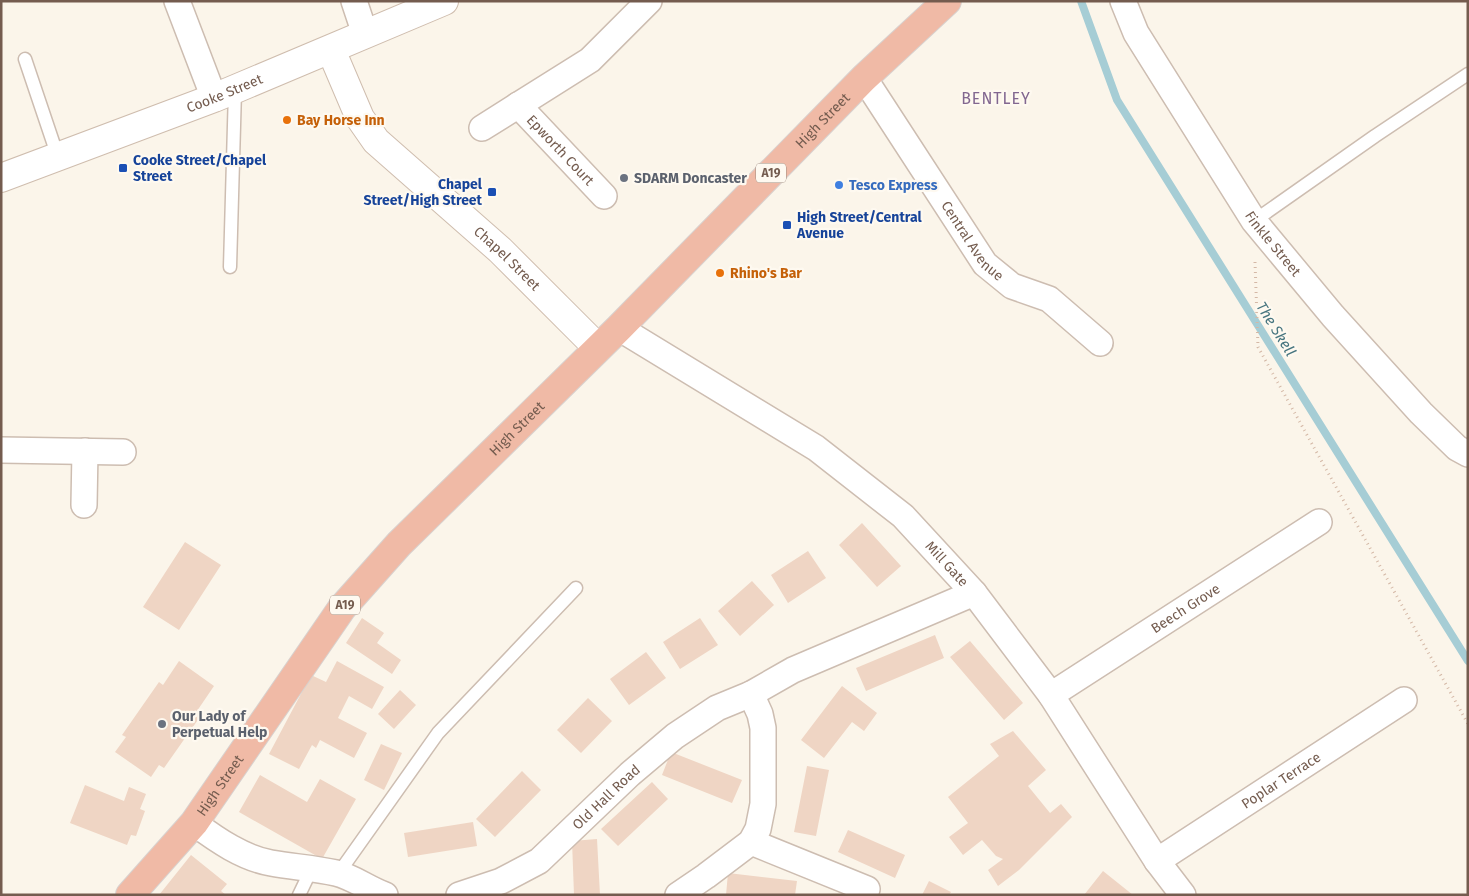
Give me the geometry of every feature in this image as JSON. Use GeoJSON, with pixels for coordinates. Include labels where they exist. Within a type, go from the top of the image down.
{"type":"FeatureCollection","features":[{"type":"Feature","properties":{"kind":"highway","name":"High Street"},"geometry":{"type":"LineString","coordinates":[[130,895],[194,823],[342,608],[399,544],[619,328],[864,78],[947,1]]}},
{"type":"Feature","properties":{"kind":"street"},"geometry":{"type":"LineString","coordinates":[[177,1],[224,94]]}},
{"type":"Feature","properties":{"kind":"street"},"geometry":{"type":"LineString","coordinates":[[354,1],[366,34]]}},
{"type":"Feature","properties":{"kind":"street","name":"Cooke Street"},"geometry":{"type":"LineString","coordinates":[[1,178],[224,94],[444,1]]}},
{"type":"Feature","properties":{"kind":"street"},"geometry":{"type":"LineString","coordinates":[[482,128],[590,60],[649,1]]}},
{"type":"Feature","properties":{"kind":"street","name":"Finkle Street"},"geometry":{"type":"LineString","coordinates":[[1123,1],[1136,33],[1254,221],[1332,316],[1421,413],[1457,448],[1468,454]]}},
{"type":"Feature","properties":{"kind":"street","name":"Chapel Street"},"geometry":{"type":"LineString","coordinates":[[331,50],[360,118],[376,141],[500,250],[598,348]]}},
{"type":"Feature","properties":{"kind":"street","name":"Central Avenue"},"geometry":{"type":"LineString","coordinates":[[864,78],[985,264],[1012,286],[1049,299],[1100,343]]}},
{"type":"Feature","properties":{"kind":"street","name":"Epworth Court"},"geometry":{"type":"LineString","coordinates":[[518,105],[604,196]]}},
{"type":"Feature","properties":{"kind":"street","name":"Mill Gate"},"geometry":{"type":"LineString","coordinates":[[619,328],[816,448],[903,516],[974,593],[1051,694],[1157,861],[1183,895]]}},
{"type":"Feature","properties":{"kind":"street"},"geometry":{"type":"LineString","coordinates":[[1,450],[123,452]]}},
{"type":"Feature","properties":{"kind":"street"},"geometry":{"type":"LineString","coordinates":[[84,504],[85,451]]}},
{"type":"Feature","properties":{"kind":"street","name":"Beech Grove"},"geometry":{"type":"LineString","coordinates":[[1051,694],[1319,522]]}},
{"type":"Feature","properties":{"kind":"street","name":"Old Hall Road"},"geometry":{"type":"LineString","coordinates":[[459,895],[501,881],[539,861],[630,774],[675,736],[717,708],[751,694],[793,670],[974,593]]}},
{"type":"Feature","properties":{"kind":"street"},"geometry":{"type":"LineString","coordinates":[[678,895],[751,842],[758,828],[763,804],[764,728],[751,694]]}},
{"type":"Feature","properties":{"kind":"street","name":"Poplar Terrace"},"geometry":{"type":"LineString","coordinates":[[1157,861],[1404,700]]}},
{"type":"Feature","properties":{"kind":"street"},"geometry":{"type":"LineString","coordinates":[[194,823],[212,837],[240,853],[270,863],[312,868],[338,874],[385,895]]}},
{"type":"Feature","properties":{"kind":"street"},"geometry":{"type":"LineString","coordinates":[[751,842],[867,889]]}},
{"type":"Feature","properties":{"kind":"lane"},"geometry":{"type":"LineString","coordinates":[[25,59],[58,157]]}},
{"type":"Feature","properties":{"kind":"lane"},"geometry":{"type":"LineString","coordinates":[[1254,221],[1375,136],[1468,74]]}},
{"type":"Feature","properties":{"kind":"lane"},"geometry":{"type":"LineString","coordinates":[[224,94],[230,267]]}},
{"type":"Feature","properties":{"kind":"lane"},"geometry":{"type":"LineString","coordinates":[[338,874],[438,733],[576,588]]}},
{"type":"Feature","properties":{"kind":"lane"},"geometry":{"type":"LineString","coordinates":[[299,895],[312,868]]}},
{"type":"Feature","properties":{"kind":"path"},"geometry":{"type":"LineString","coordinates":[[1254,221],[1258,347],[1468,724]]}},
{"type":"Feature","properties":{"kind":"building"},"geometry":{"type":"Polygon","coordinates":[[[862,523],[901,566],[877,587],[839,545],[862,523]]]}},
{"type":"Feature","properties":{"kind":"building"},"geometry":{"type":"Polygon","coordinates":[[[185,542],[221,565],[179,630],[143,607],[185,542]]]}},
{"type":"Feature","properties":{"kind":"building"},"geometry":{"type":"Polygon","coordinates":[[[808,551],[826,578],[788,603],[771,575],[808,551]]]}},
{"type":"Feature","properties":{"kind":"building"},"geometry":{"type":"Polygon","coordinates":[[[752,581],[774,605],[740,636],[718,611],[752,581]]]}},
{"type":"Feature","properties":{"kind":"building"},"geometry":{"type":"Polygon","coordinates":[[[362,618],[384,633],[377,643],[401,660],[392,674],[346,643],[362,618]]]}},
{"type":"Feature","properties":{"kind":"building"},"geometry":{"type":"Polygon","coordinates":[[[700,618],[718,645],[680,669],[663,642],[700,618]]]}},
{"type":"Feature","properties":{"kind":"building"},"geometry":{"type":"Polygon","coordinates":[[[935,635],[944,658],[866,691],[856,668],[935,635]]]}},
{"type":"Feature","properties":{"kind":"building"},"geometry":{"type":"Polygon","coordinates":[[[970,641],[1023,703],[1004,720],[950,657],[970,641]]]}},
{"type":"Feature","properties":{"kind":"building"},"geometry":{"type":"Polygon","coordinates":[[[646,652],[666,678],[629,705],[610,679],[646,652]]]}},
{"type":"Feature","properties":{"kind":"building","name":"Our Lady of Perpetual Help"},"geometry":{"type":"Polygon","coordinates":[[[179,661],[214,686],[197,711],[202,714],[164,768],[159,765],[151,777],[115,752],[126,737],[122,735],[159,682],[163,685],[179,661]]]}},
{"type":"Feature","properties":{"kind":"building"},"geometry":{"type":"Polygon","coordinates":[[[337,661],[384,687],[372,709],[349,696],[338,718],[367,733],[354,758],[320,740],[316,748],[312,745],[299,769],[269,754],[311,675],[326,682],[337,661]]]}},
{"type":"Feature","properties":{"kind":"building"},"geometry":{"type":"Polygon","coordinates":[[[842,686],[877,713],[864,731],[852,722],[824,758],[801,740],[842,686]]]}},
{"type":"Feature","properties":{"kind":"building"},"geometry":{"type":"Polygon","coordinates":[[[400,690],[416,705],[394,729],[378,714],[400,690]]]}},
{"type":"Feature","properties":{"kind":"building"},"geometry":{"type":"Polygon","coordinates":[[[588,698],[612,721],[581,753],[557,730],[588,698]]]}},
{"type":"Feature","properties":{"kind":"building"},"geometry":{"type":"Polygon","coordinates":[[[1013,731],[1046,770],[1028,786],[1050,813],[1061,804],[1072,817],[1019,870],[998,886],[988,870],[1003,859],[996,856],[982,840],[963,855],[949,837],[968,823],[948,797],[999,756],[990,744],[1013,731]]]}},
{"type":"Feature","properties":{"kind":"building"},"geometry":{"type":"Polygon","coordinates":[[[381,744],[402,753],[384,790],[364,780],[381,744]]]}},
{"type":"Feature","properties":{"kind":"building"},"geometry":{"type":"Polygon","coordinates":[[[671,752],[742,780],[732,803],[662,775],[671,752]]]}},
{"type":"Feature","properties":{"kind":"building"},"geometry":{"type":"Polygon","coordinates":[[[807,766],[829,770],[816,836],[794,832],[807,766]]]}},
{"type":"Feature","properties":{"kind":"building"},"geometry":{"type":"Polygon","coordinates":[[[522,771],[541,790],[495,837],[476,819],[522,771]]]}},
{"type":"Feature","properties":{"kind":"building"},"geometry":{"type":"Polygon","coordinates":[[[260,775],[307,802],[320,779],[356,799],[322,859],[239,812],[260,775]]]}},
{"type":"Feature","properties":{"kind":"building"},"geometry":{"type":"Polygon","coordinates":[[[652,782],[668,799],[618,846],[601,829],[652,782]]]}},
{"type":"Feature","properties":{"kind":"building"},"geometry":{"type":"Polygon","coordinates":[[[85,785],[124,801],[129,787],[146,794],[140,809],[145,811],[136,836],[131,835],[127,845],[70,823],[85,785]]]}},
{"type":"Feature","properties":{"kind":"building"},"geometry":{"type":"Polygon","coordinates":[[[473,822],[477,846],[408,857],[404,833],[473,822]]]}},
{"type":"Feature","properties":{"kind":"building"},"geometry":{"type":"Polygon","coordinates":[[[848,830],[905,855],[895,878],[838,852],[848,830]]]}},
{"type":"Feature","properties":{"kind":"building"},"geometry":{"type":"Polygon","coordinates":[[[597,839],[600,895],[574,895],[572,841],[597,839]]]}},
{"type":"Feature","properties":{"kind":"building"},"geometry":{"type":"Polygon","coordinates":[[[191,855],[227,884],[221,891],[226,895],[159,895],[191,855]]]}},
{"type":"Feature","properties":{"kind":"building"},"geometry":{"type":"Polygon","coordinates":[[[1103,871],[1133,895],[1084,895],[1103,871]]]}},
{"type":"Feature","properties":{"kind":"building"},"geometry":{"type":"Polygon","coordinates":[[[728,873],[797,881],[795,895],[726,895],[728,873]]]}},
{"type":"Feature","properties":{"kind":"building"},"geometry":{"type":"Polygon","coordinates":[[[929,881],[951,892],[949,895],[922,895],[929,881]]]}},
{"type":"Feature","properties":{"kind":"waterway","name":"The Skell"},"geometry":{"type":"LineString","coordinates":[[1081,1],[1117,100],[1468,661]]}},
{"type":"Feature","properties":{"kind":"place","name":"Bay Horse Inn"},"geometry":{"type":"Point","coordinates":[287,120]}},
{"type":"Feature","properties":{"kind":"place","name":"Cooke Street/Chapel Street"},"geometry":{"type":"Point","coordinates":[123,168]}},
{"type":"Feature","properties":{"kind":"place","name":"SDARM Doncaster"},"geometry":{"type":"Point","coordinates":[624,178]}},
{"type":"Feature","properties":{"kind":"place","name":"Tesco Express"},"geometry":{"type":"Point","coordinates":[839,185]}},
{"type":"Feature","properties":{"kind":"place","name":"Chapel Street/High Street"},"geometry":{"type":"Point","coordinates":[492,192]}},
{"type":"Feature","properties":{"kind":"place","name":"High Street/Central Avenue"},"geometry":{"type":"Point","coordinates":[787,225]}},
{"type":"Feature","properties":{"kind":"place","name":"Rhino's Bar"},"geometry":{"type":"Point","coordinates":[720,273]}},
{"type":"Feature","properties":{"kind":"place","name":"Our Lady of Perpetual Help"},"geometry":{"type":"Point","coordinates":[162,724]}},
{"type":"Feature","properties":{"kind":"district","name":"BENTLEY"},"geometry":{"type":"Point","coordinates":[996,98]}}]}
